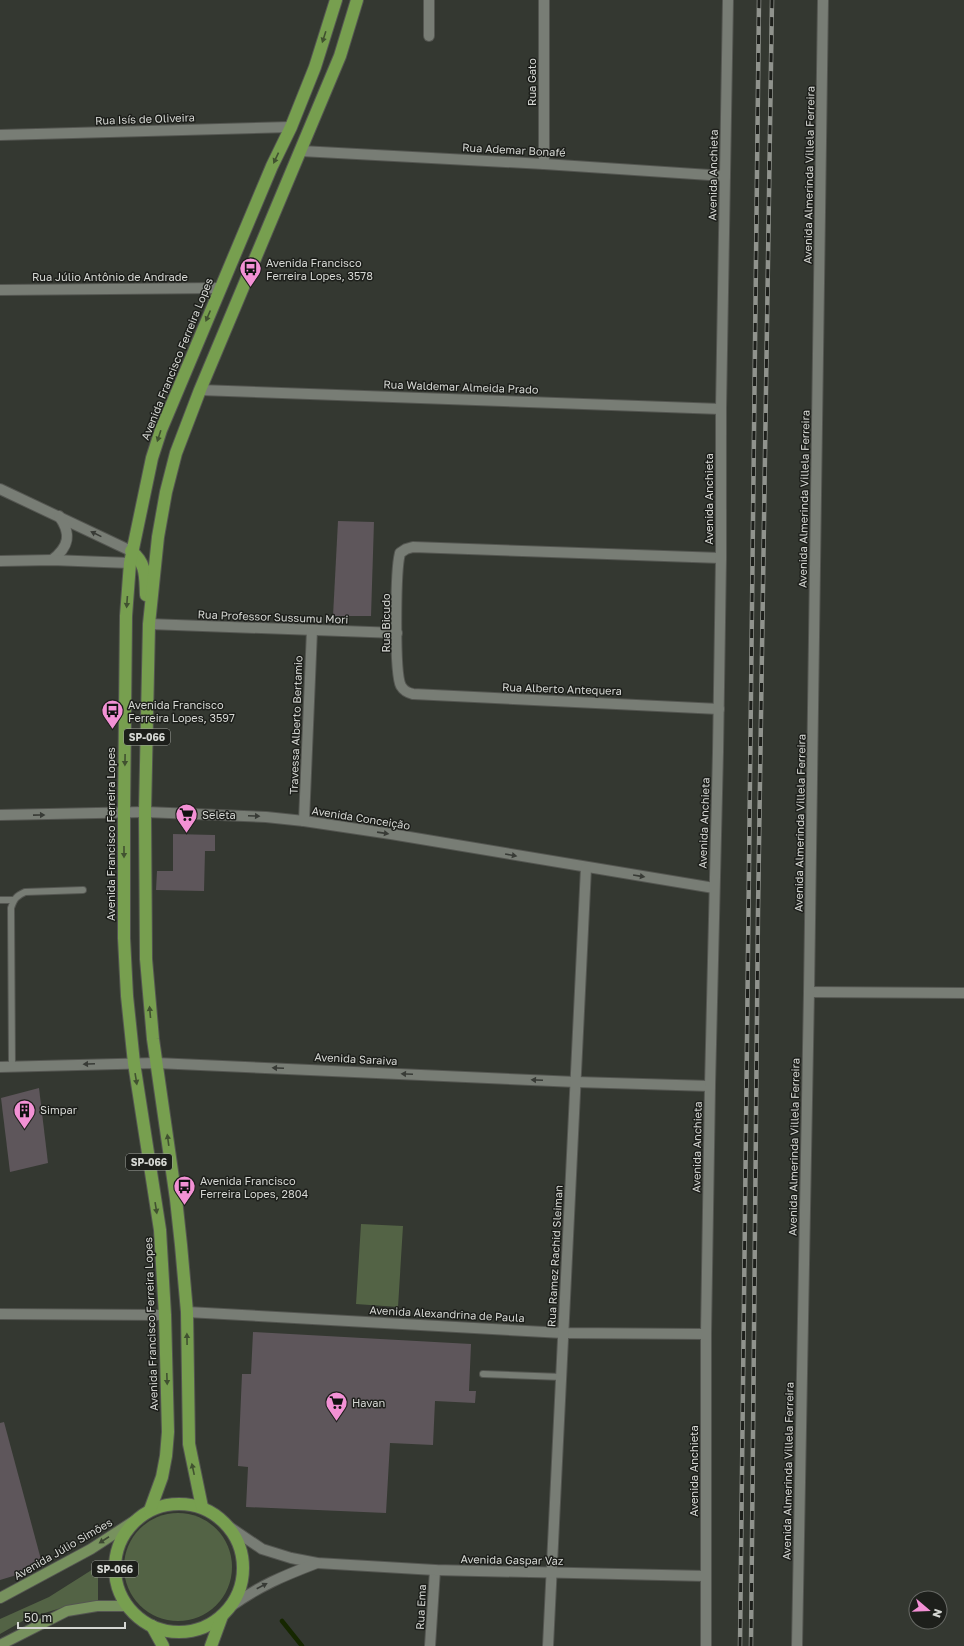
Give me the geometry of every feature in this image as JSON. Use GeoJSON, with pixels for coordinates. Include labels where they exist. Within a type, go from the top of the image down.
{"type":"FeatureCollection","features":[{"type":"Feature","properties":{"kind":"highway","name":"Avenida Francisco Ferreira Lopes"},"geometry":{"type":"LineString","coordinates":[[150,1510],[162,1477],[168,1432],[165,1314],[160,1230],[134,1063],[127,996],[124,938],[126,616],[130,557],[152,458],[161,430],[220,288],[290,127],[314,67],[336,0]]}},
{"type":"Feature","properties":{"kind":"highway","name":"SP-066"},"geometry":{"type":"LineString","coordinates":[[202,1507],[189,1444],[187,1312],[176,1199],[152,1038],[146,959],[145,812],[149,624],[158,537],[166,492],[176,453],[200,390],[340,56],[357,0]]}},
{"type":"Feature","properties":{"kind":"highway"},"geometry":{"type":"LineString","coordinates":[[130,557],[138,557],[142,563],[145,573],[149,624]]}},
{"type":"Feature","properties":{"kind":"highway","name":"SP-066"},"geometry":{"type":"LineString","coordinates":[[211,1646],[226,1612],[239,1592],[243,1569],[238,1540],[228,1526],[216,1515],[202,1507],[185,1503],[167,1504],[150,1510],[137,1519],[125,1534],[117,1551],[115,1570],[118,1589],[127,1606],[138,1618],[159,1630],[170,1632],[188,1632],[206,1626],[226,1612]]}},
{"type":"Feature","properties":{"kind":"highway","name":"SP-066"},"geometry":{"type":"LineString","coordinates":[[152,1626],[163,1646]]}},
{"type":"Feature","properties":{"kind":"main road","name":"Avenida Júlio Simões"},"geometry":{"type":"LineString","coordinates":[[0,1598],[91,1549],[137,1519]]}},
{"type":"Feature","properties":{"kind":"main road"},"geometry":{"type":"LineString","coordinates":[[0,1645],[68,1611],[97,1606],[127,1606]]}},
{"type":"Feature","properties":{"kind":"street"},"geometry":{"type":"LineString","coordinates":[[428,36],[429,0]]}},
{"type":"Feature","properties":{"kind":"street","name":"Rua Gato"},"geometry":{"type":"LineString","coordinates":[[544,0],[544,164]]}},
{"type":"Feature","properties":{"kind":"street","name":"Avenida Anchieta"},"geometry":{"type":"LineString","coordinates":[[706,1646],[706,1334],[714,888],[719,709],[721,409],[728,0]]}},
{"type":"Feature","properties":{"kind":"street","name":"Avenida Almerinda Villela Ferreira"},"geometry":{"type":"LineString","coordinates":[[797,1646],[809,992],[823,0]]}},
{"type":"Feature","properties":{"kind":"street","name":"Rua Isís de Oliveira"},"geometry":{"type":"LineString","coordinates":[[0,135],[290,127]]}},
{"type":"Feature","properties":{"kind":"street","name":"Rua Ademar Bonafé"},"geometry":{"type":"LineString","coordinates":[[301,151],[544,164],[725,176]]}},
{"type":"Feature","properties":{"kind":"street","name":"Rua Júlio Antônio de Andrade"},"geometry":{"type":"LineString","coordinates":[[0,290],[220,288]]}},
{"type":"Feature","properties":{"kind":"street","name":"Rua Waldemar Almeida Prado"},"geometry":{"type":"LineString","coordinates":[[200,390],[721,409]]}},
{"type":"Feature","properties":{"kind":"street"},"geometry":{"type":"LineString","coordinates":[[0,489],[58,516],[130,557]]}},
{"type":"Feature","properties":{"kind":"street"},"geometry":{"type":"LineString","coordinates":[[52,560],[66,545],[67,529],[58,516]]}},
{"type":"Feature","properties":{"kind":"street","name":"Rua Bicudo"},"geometry":{"type":"LineString","coordinates":[[404,691],[401,687],[398,674],[397,633],[398,563],[400,553],[406,549],[413,547],[721,558]]}},
{"type":"Feature","properties":{"kind":"street"},"geometry":{"type":"LineString","coordinates":[[0,561],[130,557]]}},
{"type":"Feature","properties":{"kind":"street","name":"Rua Professor Sussumu Mori"},"geometry":{"type":"LineString","coordinates":[[149,624],[397,633]]}},
{"type":"Feature","properties":{"kind":"street","name":"Travessa Alberto Bertamio"},"geometry":{"type":"LineString","coordinates":[[304,821],[312,630]]}},
{"type":"Feature","properties":{"kind":"street","name":"Rua Alberto Antequera"},"geometry":{"type":"LineString","coordinates":[[404,691],[421,696],[719,709]]}},
{"type":"Feature","properties":{"kind":"street","name":"Avenida Conceição"},"geometry":{"type":"LineString","coordinates":[[0,815],[145,812],[266,817],[391,834],[586,868],[714,888]]}},
{"type":"Feature","properties":{"kind":"street","name":"Rua Ramez Rachid Sleiman"},"geometry":{"type":"LineString","coordinates":[[548,1646],[553,1573],[563,1333],[586,868]]}},
{"type":"Feature","properties":{"kind":"street"},"geometry":{"type":"LineString","coordinates":[[809,992],[964,993]]}},
{"type":"Feature","properties":{"kind":"street","name":"Avenida Saraiva"},"geometry":{"type":"LineString","coordinates":[[0,1067],[156,1063],[576,1082],[710,1086]]}},
{"type":"Feature","properties":{"kind":"street","name":"Avenida Alexandrina de Paula"},"geometry":{"type":"LineString","coordinates":[[187,1312],[563,1333],[706,1334]]}},
{"type":"Feature","properties":{"kind":"street"},"geometry":{"type":"LineString","coordinates":[[0,1314],[165,1314]]}},
{"type":"Feature","properties":{"kind":"street","name":"Avenida Gaspar Vaz"},"geometry":{"type":"LineString","coordinates":[[228,1526],[262,1549],[291,1558],[317,1563],[435,1570],[706,1576]]}},
{"type":"Feature","properties":{"kind":"street"},"geometry":{"type":"LineString","coordinates":[[226,1612],[262,1586],[278,1578],[317,1563]]}},
{"type":"Feature","properties":{"kind":"street","name":"Rua Ema"},"geometry":{"type":"LineString","coordinates":[[430,1646],[435,1570]]}},
{"type":"Feature","properties":{"kind":"lane"},"geometry":{"type":"LineString","coordinates":[[0,900],[13,900],[25,892],[83,890]]}},
{"type":"Feature","properties":{"kind":"lane"},"geometry":{"type":"LineString","coordinates":[[12,1067],[13,900]]}},
{"type":"Feature","properties":{"kind":"lane"},"geometry":{"type":"LineString","coordinates":[[483,1374],[562,1377]]}},
{"type":"Feature","properties":{"kind":"green space"},"geometry":{"type":"Polygon","coordinates":[[[361,1224],[403,1226],[398,1307],[356,1304],[361,1224]]]}},
{"type":"Feature","properties":{"kind":"green space"},"geometry":{"type":"Polygon","coordinates":[[[178,1513],[199,1517],[216,1529],[228,1546],[232,1567],[228,1588],[216,1605],[199,1617],[178,1621],[157,1617],[140,1605],[128,1588],[124,1567],[128,1546],[140,1529],[157,1517],[178,1513]]]}},
{"type":"Feature","properties":{"kind":"green space"},"geometry":{"type":"Polygon","coordinates":[[[98,1566],[98,1601],[71,1605],[28,1618],[0,1634],[0,1619],[49,1597],[98,1566]]]}},
{"type":"Feature","properties":{"kind":"building"},"geometry":{"type":"Polygon","coordinates":[[[338,521],[374,522],[371,616],[333,616],[338,521]]]}},
{"type":"Feature","properties":{"kind":"building"},"geometry":{"type":"Polygon","coordinates":[[[173,834],[215,835],[215,851],[205,851],[204,891],[156,890],[157,871],[173,871],[173,834]]]}},
{"type":"Feature","properties":{"kind":"building","name":"Simpar"},"geometry":{"type":"Polygon","coordinates":[[[39,1088],[48,1163],[10,1172],[1,1098],[39,1088]]]}},
{"type":"Feature","properties":{"kind":"building","name":"Havan"},"geometry":{"type":"Polygon","coordinates":[[[253,1332],[471,1344],[469,1391],[476,1391],[475,1403],[435,1401],[433,1445],[390,1443],[386,1513],[246,1507],[248,1467],[238,1466],[242,1374],[251,1374],[253,1332]]]}},
{"type":"Feature","properties":{"kind":"building"},"geometry":{"type":"Polygon","coordinates":[[[4,1422],[43,1567],[0,1580],[0,1423],[4,1422]]]}},
{"type":"Feature","properties":{"kind":"waterway"},"geometry":{"type":"LineString","coordinates":[[282,1621],[302,1646]]}},
{"type":"Feature","properties":{"kind":"railway"},"geometry":{"type":"LineString","coordinates":[[740,1646],[759,0]]}},
{"type":"Feature","properties":{"kind":"railway"},"geometry":{"type":"LineString","coordinates":[[751,1646],[758,912],[772,0]]}},
{"type":"Feature","properties":{"kind":"place","name":"Avenida Francisco Ferreira Lopes, 3578"},"geometry":{"type":"Point","coordinates":[251,288]}},
{"type":"Feature","properties":{"kind":"place","name":"Avenida Francisco Ferreira Lopes, 3597"},"geometry":{"type":"Point","coordinates":[113,730]}},
{"type":"Feature","properties":{"kind":"place","name":"Seleta"},"geometry":{"type":"Point","coordinates":[186,834]}},
{"type":"Feature","properties":{"kind":"place","name":"Simpar"},"geometry":{"type":"Point","coordinates":[24,1130]}},
{"type":"Feature","properties":{"kind":"place","name":"Avenida Francisco Ferreira Lopes, 2804"},"geometry":{"type":"Point","coordinates":[185,1206]}},
{"type":"Feature","properties":{"kind":"place","name":"Havan"},"geometry":{"type":"Point","coordinates":[337,1422]}}]}
